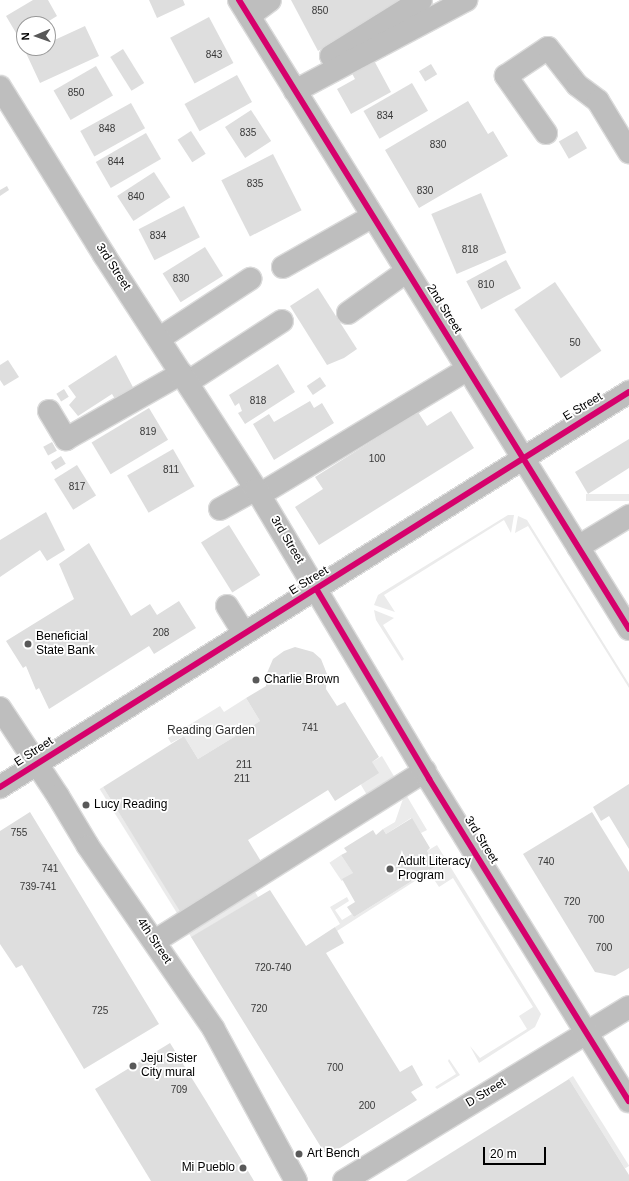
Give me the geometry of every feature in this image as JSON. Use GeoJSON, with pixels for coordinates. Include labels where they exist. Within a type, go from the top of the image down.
{"type":"FeatureCollection","features":[{"type":"Feature","properties":{"kind":"street"},"geometry":{"type":"LineString","coordinates":[[244,8],[270,0]]}},
{"type":"Feature","properties":{"kind":"street"},"geometry":{"type":"LineString","coordinates":[[291,84],[329,58],[421,0]]}},
{"type":"Feature","properties":{"kind":"street"},"geometry":{"type":"LineString","coordinates":[[291,84],[466,0]]}},
{"type":"Feature","properties":{"kind":"street","name":"2nd Street"},"geometry":{"type":"LineString","coordinates":[[244,8],[629,629]]}},
{"type":"Feature","properties":{"kind":"street"},"geometry":{"type":"LineString","coordinates":[[546,133],[506,76],[548,48],[577,85],[598,101],[629,152]]}},
{"type":"Feature","properties":{"kind":"street","name":"3rd Street"},"geometry":{"type":"LineString","coordinates":[[0,87],[104,255],[160,338],[257,492],[425,771],[629,1101]]}},
{"type":"Feature","properties":{"kind":"street"},"geometry":{"type":"LineString","coordinates":[[283,266],[373,216]]}},
{"type":"Feature","properties":{"kind":"street"},"geometry":{"type":"LineString","coordinates":[[348,313],[407,271]]}},
{"type":"Feature","properties":{"kind":"street"},"geometry":{"type":"LineString","coordinates":[[160,338],[250,279]]}},
{"type":"Feature","properties":{"kind":"street"},"geometry":{"type":"LineString","coordinates":[[49,411],[66,439],[185,377],[282,321]]}},
{"type":"Feature","properties":{"kind":"street"},"geometry":{"type":"LineString","coordinates":[[220,510],[257,492],[468,369]]}},
{"type":"Feature","properties":{"kind":"street","name":"E Street"},"geometry":{"type":"LineString","coordinates":[[0,787],[244,633],[317,590],[522,457],[629,392]]}},
{"type":"Feature","properties":{"kind":"street"},"geometry":{"type":"LineString","coordinates":[[578,547],[629,516]]}},
{"type":"Feature","properties":{"kind":"street"},"geometry":{"type":"LineString","coordinates":[[227,606],[244,633]]}},
{"type":"Feature","properties":{"kind":"street","name":"4th Street"},"geometry":{"type":"LineString","coordinates":[[0,708],[88,846],[155,941],[213,1028],[296,1181]]}},
{"type":"Feature","properties":{"kind":"street"},"geometry":{"type":"LineString","coordinates":[[155,941],[285,857],[425,771]]}},
{"type":"Feature","properties":{"kind":"street","name":"D Street"},"geometry":{"type":"LineString","coordinates":[[344,1181],[629,1007]]}},
{"type":"Feature","properties":{"kind":"green space"},"geometry":{"type":"Polygon","coordinates":[[[586,494],[629,494],[629,501],[586,501],[586,494]]]}},
{"type":"Feature","properties":{"kind":"green space"},"geometry":{"type":"Polygon","coordinates":[[[508,515],[514,515],[511,533],[504,520],[384,595],[395,612],[374,605],[378,595],[508,515]]]}},
{"type":"Feature","properties":{"kind":"green space"},"geometry":{"type":"Polygon","coordinates":[[[518,516],[527,520],[629,684],[629,688],[528,526],[515,533],[518,516]]]}},
{"type":"Feature","properties":{"kind":"green space"},"geometry":{"type":"Polygon","coordinates":[[[374,610],[394,618],[383,625],[404,659],[402,661],[376,620],[374,610]]]}},
{"type":"Feature","properties":{"kind":"green space","name":"Reading Garden"},"geometry":{"type":"Polygon","coordinates":[[[246,698],[260,721],[198,759],[184,736],[171,743],[168,738],[220,706],[224,712],[246,698]]]}},
{"type":"Feature","properties":{"kind":"green space"},"geometry":{"type":"Polygon","coordinates":[[[382,756],[395,778],[367,795],[361,785],[372,762],[382,756]]]}},
{"type":"Feature","properties":{"kind":"green space"},"geometry":{"type":"Polygon","coordinates":[[[103,787],[181,913],[178,915],[100,789],[103,787]]]}},
{"type":"Feature","properties":{"kind":"green space"},"geometry":{"type":"Polygon","coordinates":[[[405,793],[427,830],[421,833],[411,818],[386,834],[383,829],[395,822],[405,793]]]}},
{"type":"Feature","properties":{"kind":"green space"},"geometry":{"type":"Polygon","coordinates":[[[437,845],[541,1014],[535,1027],[479,1063],[470,1046],[480,1058],[527,1029],[519,1016],[533,1007],[453,878],[439,887],[429,872],[337,931],[335,927],[340,924],[330,907],[347,897],[349,901],[335,910],[342,920],[352,914],[354,917],[436,866],[427,851],[437,845]]]}},
{"type":"Feature","properties":{"kind":"green space"},"geometry":{"type":"Polygon","coordinates":[[[341,855],[353,873],[342,881],[329,863],[341,855]]]}},
{"type":"Feature","properties":{"kind":"green space"},"geometry":{"type":"Polygon","coordinates":[[[252,887],[258,897],[191,937],[185,927],[252,887]]]}},
{"type":"Feature","properties":{"kind":"green space"},"geometry":{"type":"Polygon","coordinates":[[[449,1059],[460,1075],[437,1089],[435,1087],[456,1074],[448,1061],[449,1059]]]}},
{"type":"Feature","properties":{"kind":"green space"},"geometry":{"type":"Polygon","coordinates":[[[573,1076],[629,1166],[625,1169],[569,1079],[573,1076]]]}},
{"type":"Feature","properties":{"kind":"building"},"geometry":{"type":"Polygon","coordinates":[[[33,0],[48,0],[57,16],[16,16],[16,33],[6,16],[33,0]]]}},
{"type":"Feature","properties":{"kind":"building"},"geometry":{"type":"Polygon","coordinates":[[[149,0],[183,0],[185,5],[157,18],[149,0]]]}},
{"type":"Feature","properties":{"kind":"building"},"geometry":{"type":"Polygon","coordinates":[[[291,0],[405,0],[406,2],[318,51],[291,0]]]}},
{"type":"Feature","properties":{"kind":"building"},"geometry":{"type":"Polygon","coordinates":[[[209,17],[233,63],[195,84],[170,38],[209,17]]]}},
{"type":"Feature","properties":{"kind":"building"},"geometry":{"type":"Polygon","coordinates":[[[85,26],[99,56],[40,83],[27,56],[56,56],[56,39],[85,26]]]}},
{"type":"Feature","properties":{"kind":"building"},"geometry":{"type":"Polygon","coordinates":[[[123,49],[144,83],[131,91],[110,57],[123,49]]]}},
{"type":"Feature","properties":{"kind":"building"},"geometry":{"type":"Polygon","coordinates":[[[370,53],[391,92],[351,114],[337,89],[355,79],[348,66],[370,53]]]}},
{"type":"Feature","properties":{"kind":"building"},"geometry":{"type":"Polygon","coordinates":[[[431,64],[437,74],[425,81],[419,71],[431,64]]]}},
{"type":"Feature","properties":{"kind":"building"},"geometry":{"type":"Polygon","coordinates":[[[96,66],[113,95],[71,120],[54,90],[96,66]]]}},
{"type":"Feature","properties":{"kind":"building"},"geometry":{"type":"Polygon","coordinates":[[[237,75],[252,102],[200,131],[185,104],[237,75]]]}},
{"type":"Feature","properties":{"kind":"building"},"geometry":{"type":"Polygon","coordinates":[[[412,83],[428,111],[380,139],[364,111],[412,83]]]}},
{"type":"Feature","properties":{"kind":"building"},"geometry":{"type":"Polygon","coordinates":[[[468,101],[488,134],[493,131],[508,156],[419,208],[385,150],[468,101]]]}},
{"type":"Feature","properties":{"kind":"building"},"geometry":{"type":"Polygon","coordinates":[[[131,103],[145,128],[94,156],[80,131],[131,103]]]}},
{"type":"Feature","properties":{"kind":"building"},"geometry":{"type":"Polygon","coordinates":[[[251,110],[271,141],[245,158],[225,127],[251,110]]]}},
{"type":"Feature","properties":{"kind":"building"},"geometry":{"type":"Polygon","coordinates":[[[191,131],[206,154],[192,162],[178,140],[191,131]]]}},
{"type":"Feature","properties":{"kind":"building"},"geometry":{"type":"Polygon","coordinates":[[[577,131],[587,148],[569,159],[559,142],[577,131]]]}},
{"type":"Feature","properties":{"kind":"building"},"geometry":{"type":"Polygon","coordinates":[[[146,133],[161,159],[111,188],[96,162],[146,133]]]}},
{"type":"Feature","properties":{"kind":"building"},"geometry":{"type":"Polygon","coordinates":[[[273,154],[302,210],[250,236],[221,180],[273,154]]]}},
{"type":"Feature","properties":{"kind":"building"},"geometry":{"type":"Polygon","coordinates":[[[154,172],[170,197],[133,221],[117,196],[154,172]]]}},
{"type":"Feature","properties":{"kind":"building"},"geometry":{"type":"Polygon","coordinates":[[[7,186],[9,190],[0,196],[0,190],[7,186]]]}},
{"type":"Feature","properties":{"kind":"building"},"geometry":{"type":"Polygon","coordinates":[[[481,193],[506,253],[457,274],[431,214],[481,193]]]}},
{"type":"Feature","properties":{"kind":"building"},"geometry":{"type":"Polygon","coordinates":[[[184,206],[200,237],[154,260],[139,229],[184,206]]]}},
{"type":"Feature","properties":{"kind":"building"},"geometry":{"type":"Polygon","coordinates":[[[205,247],[223,276],[181,302],[163,273],[205,247]]]}},
{"type":"Feature","properties":{"kind":"building"},"geometry":{"type":"Polygon","coordinates":[[[506,260],[521,288],[481,309],[466,281],[506,260]]]}},
{"type":"Feature","properties":{"kind":"building"},"geometry":{"type":"Polygon","coordinates":[[[555,282],[601,351],[561,378],[514,309],[555,282]]]}},
{"type":"Feature","properties":{"kind":"building"},"geometry":{"type":"Polygon","coordinates":[[[318,288],[357,349],[344,358],[327,365],[290,306],[318,288]]]}},
{"type":"Feature","properties":{"kind":"building"},"geometry":{"type":"Polygon","coordinates":[[[116,355],[135,391],[118,404],[112,394],[78,416],[69,405],[76,397],[68,386],[116,355]]]}},
{"type":"Feature","properties":{"kind":"building"},"geometry":{"type":"Polygon","coordinates":[[[8,360],[19,377],[4,386],[0,380],[0,365],[8,360]]]}},
{"type":"Feature","properties":{"kind":"building"},"geometry":{"type":"Polygon","coordinates":[[[278,364],[295,392],[245,424],[238,413],[242,411],[239,403],[235,406],[229,395],[278,364]]]}},
{"type":"Feature","properties":{"kind":"building"},"geometry":{"type":"Polygon","coordinates":[[[320,377],[326,386],[313,395],[307,386],[320,377]]]}},
{"type":"Feature","properties":{"kind":"building"},"geometry":{"type":"Polygon","coordinates":[[[64,389],[69,397],[61,401],[56,394],[64,389]]]}},
{"type":"Feature","properties":{"kind":"building"},"geometry":{"type":"Polygon","coordinates":[[[310,401],[314,408],[322,403],[334,423],[274,460],[253,424],[269,414],[274,422],[310,401]]]}},
{"type":"Feature","properties":{"kind":"building"},"geometry":{"type":"Polygon","coordinates":[[[149,408],[168,440],[111,474],[92,443],[149,408]]]}},
{"type":"Feature","properties":{"kind":"building"},"geometry":{"type":"Polygon","coordinates":[[[451,411],[474,448],[319,545],[295,507],[323,489],[315,477],[418,412],[427,426],[451,411]]]}},
{"type":"Feature","properties":{"kind":"building"},"geometry":{"type":"Polygon","coordinates":[[[629,439],[629,468],[588,494],[575,472],[629,439]]]}},
{"type":"Feature","properties":{"kind":"building"},"geometry":{"type":"Polygon","coordinates":[[[52,442],[57,451],[48,456],[43,447],[52,442]]]}},
{"type":"Feature","properties":{"kind":"building"},"geometry":{"type":"Polygon","coordinates":[[[173,449],[195,486],[149,513],[127,475],[173,449]]]}},
{"type":"Feature","properties":{"kind":"building"},"geometry":{"type":"Polygon","coordinates":[[[61,456],[66,464],[56,470],[51,462],[61,456]]]}},
{"type":"Feature","properties":{"kind":"building"},"geometry":{"type":"Polygon","coordinates":[[[77,465],[96,496],[73,510],[54,479],[77,465]]]}},
{"type":"Feature","properties":{"kind":"building"},"geometry":{"type":"Polygon","coordinates":[[[46,512],[65,550],[47,561],[40,550],[0,577],[0,540],[46,512]]]}},
{"type":"Feature","properties":{"kind":"building"},"geometry":{"type":"Polygon","coordinates":[[[229,525],[260,575],[232,593],[201,542],[229,525]]]}},
{"type":"Feature","properties":{"kind":"building"},"geometry":{"type":"Polygon","coordinates":[[[89,543],[131,616],[150,604],[157,615],[179,601],[196,628],[154,654],[149,646],[49,709],[39,688],[36,690],[26,666],[23,668],[6,641],[74,599],[59,564],[89,543]]]}},
{"type":"Feature","properties":{"kind":"building"},"geometry":{"type":"Polygon","coordinates":[[[295,647],[313,652],[321,659],[327,674],[326,689],[337,706],[345,702],[379,757],[372,762],[379,773],[335,801],[328,790],[248,840],[262,863],[181,913],[103,787],[184,736],[198,759],[260,721],[246,698],[266,686],[267,673],[273,659],[284,651],[295,647]]]}},
{"type":"Feature","properties":{"kind":"building"},"geometry":{"type":"Polygon","coordinates":[[[629,784],[629,849],[609,816],[601,821],[593,807],[629,784]]]}},
{"type":"Feature","properties":{"kind":"building"},"geometry":{"type":"Polygon","coordinates":[[[30,812],[159,1024],[84,1069],[22,965],[16,968],[0,944],[0,831],[30,812]]]}},
{"type":"Feature","properties":{"kind":"building"},"geometry":{"type":"Polygon","coordinates":[[[592,812],[629,872],[629,968],[615,976],[595,972],[523,854],[592,812]]]}},
{"type":"Feature","properties":{"kind":"building","name":"Adult Literacy Program"},"geometry":{"type":"Polygon","coordinates":[[[412,818],[430,848],[427,851],[436,866],[354,917],[347,907],[355,902],[342,879],[353,873],[341,855],[347,852],[344,848],[373,830],[376,835],[383,829],[386,834],[412,818]]]}},
{"type":"Feature","properties":{"kind":"building"},"geometry":{"type":"Polygon","coordinates":[[[270,890],[306,946],[335,927],[344,943],[326,953],[400,1072],[412,1065],[423,1085],[411,1092],[417,1100],[332,1153],[324,1152],[191,937],[270,890]]]}},
{"type":"Feature","properties":{"kind":"building"},"geometry":{"type":"Polygon","coordinates":[[[170,1043],[254,1181],[151,1181],[95,1089],[170,1043]]]}},
{"type":"Feature","properties":{"kind":"building"},"geometry":{"type":"Polygon","coordinates":[[[569,1079],[629,1175],[629,1181],[406,1181],[569,1079]]]}},
{"type":"Feature","properties":{"kind":"cycle path"},"geometry":{"type":"LineString","coordinates":[[239,0],[629,629]]}},
{"type":"Feature","properties":{"kind":"cycle path"},"geometry":{"type":"LineString","coordinates":[[0,787],[629,392]]}},
{"type":"Feature","properties":{"kind":"cycle path"},"geometry":{"type":"LineString","coordinates":[[317,590],[429,779],[629,1101]]}},
{"type":"Feature","properties":{"kind":"place","name":"Beneficial State Bank"},"geometry":{"type":"Point","coordinates":[28,644]}},
{"type":"Feature","properties":{"kind":"place","name":"Charlie Brown"},"geometry":{"type":"Point","coordinates":[256,680]}},
{"type":"Feature","properties":{"kind":"place","name":"Lucy Reading"},"geometry":{"type":"Point","coordinates":[86,805]}},
{"type":"Feature","properties":{"kind":"place","name":"Adult Literacy Program"},"geometry":{"type":"Point","coordinates":[390,869]}},
{"type":"Feature","properties":{"kind":"place","name":"Jeju Sister City mural"},"geometry":{"type":"Point","coordinates":[133,1066]}},
{"type":"Feature","properties":{"kind":"place","name":"Art Bench"},"geometry":{"type":"Point","coordinates":[299,1154]}},
{"type":"Feature","properties":{"kind":"place","name":"Mi Pueblo"},"geometry":{"type":"Point","coordinates":[243,1168]}}]}
